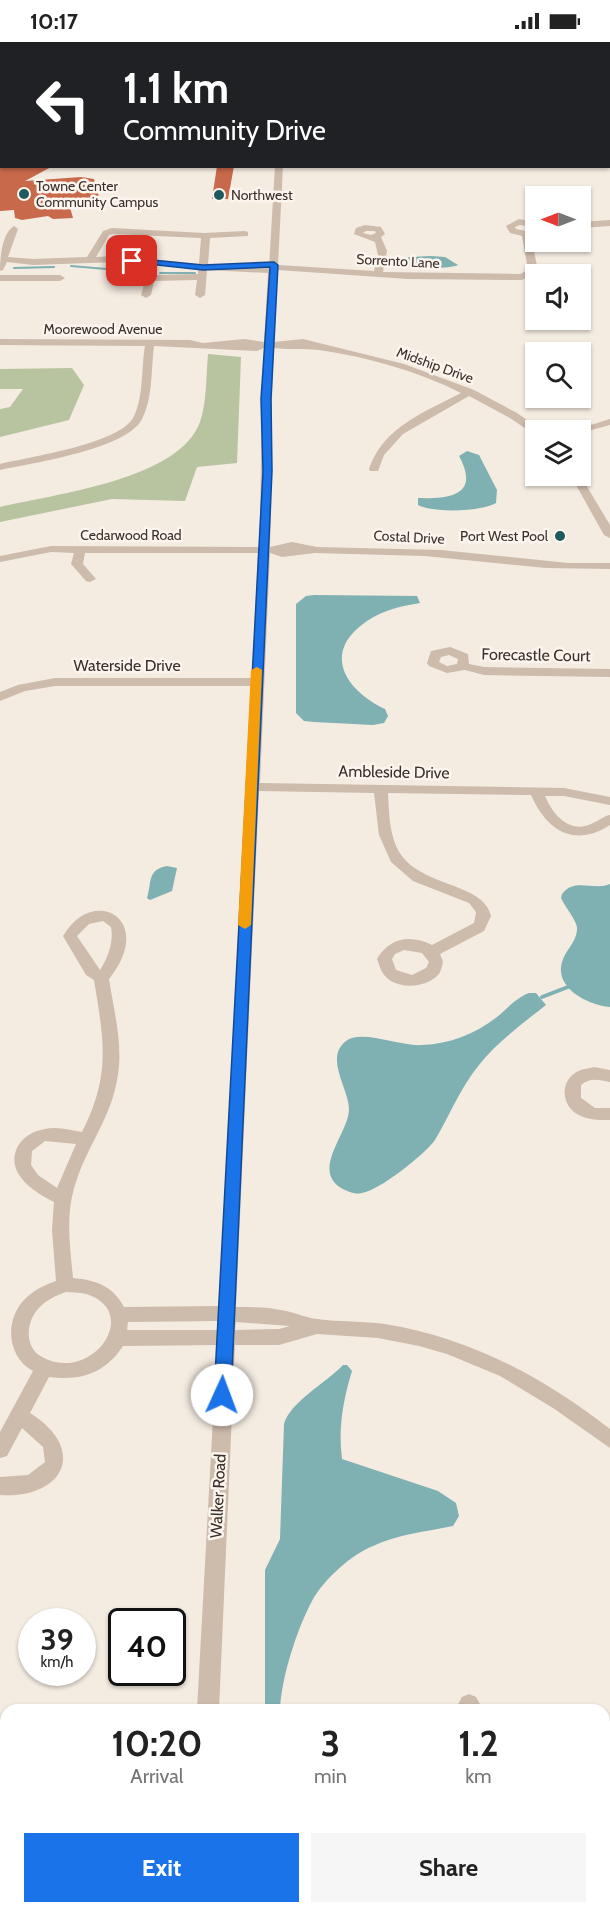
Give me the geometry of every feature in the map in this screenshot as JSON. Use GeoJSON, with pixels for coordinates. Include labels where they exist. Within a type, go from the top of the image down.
{"type":"FeatureCollection","features":[{"type":"Feature","properties":{"kind":"street","name":"Walker Road"},"geometry":{"type":"LineString","coordinates":[[208,1704],[268,471],[266,399],[279,168]]}},
{"type":"Feature","properties":{"kind":"street"},"geometry":{"type":"LineString","coordinates":[[525,224],[519,222],[510,226],[512,230],[525,234]]}},
{"type":"Feature","properties":{"kind":"street"},"geometry":{"type":"LineString","coordinates":[[591,224],[610,223]]}},
{"type":"Feature","properties":{"kind":"street"},"geometry":{"type":"LineString","coordinates":[[14,229],[4,244],[1,262],[90,259],[153,263],[206,270]]}},
{"type":"Feature","properties":{"kind":"street"},"geometry":{"type":"LineString","coordinates":[[90,259],[106,234],[112,231],[204,236],[245,234]]}},
{"type":"Feature","properties":{"kind":"street"},"geometry":{"type":"LineString","coordinates":[[200,295],[206,270],[206,239],[204,236]]}},
{"type":"Feature","properties":{"kind":"street"},"geometry":{"type":"LineString","coordinates":[[376,237],[382,246],[383,255],[378,274]]}},
{"type":"Feature","properties":{"kind":"street"},"geometry":{"type":"LineString","coordinates":[[0,278],[59,282],[63,261]]}},
{"type":"Feature","properties":{"kind":"street"},"geometry":{"type":"LineString","coordinates":[[146,295],[153,263]]}},
{"type":"Feature","properties":{"kind":"street","name":"Sorrento Lane"},"geometry":{"type":"LineString","coordinates":[[206,270],[274,267],[378,274],[525,278]]}},
{"type":"Feature","properties":{"kind":"street"},"geometry":{"type":"LineString","coordinates":[[150,278],[186,279],[206,270]]}},
{"type":"Feature","properties":{"kind":"street","name":"Moorewood Avenue"},"geometry":{"type":"LineString","coordinates":[[0,342],[207,344],[211,347],[257,348],[270,345]]}},
{"type":"Feature","properties":{"kind":"street"},"geometry":{"type":"LineString","coordinates":[[0,466],[99,444],[128,432],[138,417],[150,343]]}},
{"type":"Feature","properties":{"kind":"street","name":"Midship Drive"},"geometry":{"type":"LineString","coordinates":[[270,345],[283,348],[316,347],[384,363],[470,393],[525,423]]}},
{"type":"Feature","properties":{"kind":"street"},"geometry":{"type":"LineString","coordinates":[[374,469],[379,452],[390,438],[470,393]]}},
{"type":"Feature","properties":{"kind":"street"},"geometry":{"type":"LineString","coordinates":[[591,427],[610,422]]}},
{"type":"Feature","properties":{"kind":"street"},"geometry":{"type":"LineString","coordinates":[[582,486],[610,534]]}},
{"type":"Feature","properties":{"kind":"street","name":"Costal Drive"},"geometry":{"type":"LineString","coordinates":[[263,550],[294,546],[314,550],[427,552],[580,567],[610,566]]}},
{"type":"Feature","properties":{"kind":"street"},"geometry":{"type":"LineString","coordinates":[[80,549],[77,564],[90,579]]}},
{"type":"Feature","properties":{"kind":"street","name":"Cedarwood Road"},"geometry":{"type":"LineString","coordinates":[[0,560],[40,550],[263,550]]}},
{"type":"Feature","properties":{"kind":"street","name":"Forecastle Court"},"geometry":{"type":"LineString","coordinates":[[463,666],[484,671],[610,673]]}},
{"type":"Feature","properties":{"kind":"street","name":"Waterside Drive"},"geometry":{"type":"LineString","coordinates":[[0,697],[22,688],[55,681],[256,682]]}},
{"type":"Feature","properties":{"kind":"street","name":"Ambleside Drive"},"geometry":{"type":"LineString","coordinates":[[251,787],[564,792],[610,801]]}},
{"type":"Feature","properties":{"kind":"street"},"geometry":{"type":"LineString","coordinates":[[381,789],[382,826],[391,852],[417,876],[433,885],[474,900],[481,906],[484,914],[484,922],[479,927],[431,952]]}},
{"type":"Feature","properties":{"kind":"street"},"geometry":{"type":"LineString","coordinates":[[536,791],[553,820],[568,831],[589,831],[610,819]]}},
{"type":"Feature","properties":{"kind":"street"},"geometry":{"type":"LineString","coordinates":[[65,1285],[61,1244],[63,1198],[106,1096],[111,1062],[102,978]]}},
{"type":"Feature","properties":{"kind":"street"},"geometry":{"type":"LineString","coordinates":[[610,1076],[596,1073],[582,1075],[573,1083],[570,1094],[581,1109],[595,1114],[610,1114]]}},
{"type":"Feature","properties":{"kind":"street"},"geometry":{"type":"LineString","coordinates":[[63,1198],[52,1194],[26,1172],[22,1166],[23,1152],[34,1139],[45,1135],[86,1139]]}},
{"type":"Feature","properties":{"kind":"street"},"geometry":{"type":"LineString","coordinates":[[65,1285],[83,1285],[99,1290],[112,1300],[119,1314],[118,1338],[106,1355],[88,1366],[66,1371],[45,1367],[30,1358],[21,1345],[19,1322],[27,1307],[39,1295],[65,1285]]}},
{"type":"Feature","properties":{"kind":"street"},"geometry":{"type":"LineString","coordinates":[[119,1314],[279,1317],[316,1327],[387,1332],[447,1346],[476,1356],[532,1383],[559,1400],[610,1440]]}},
{"type":"Feature","properties":{"kind":"street"},"geometry":{"type":"LineString","coordinates":[[118,1338],[279,1337],[316,1327]]}},
{"type":"Feature","properties":{"kind":"street"},"geometry":{"type":"LineString","coordinates":[[0,1450],[45,1367]]}},
{"type":"Feature","properties":{"kind":"street"},"geometry":{"type":"LineString","coordinates":[[0,1486],[31,1485],[49,1472],[53,1463],[52,1444],[46,1436],[19,1416]]}},
{"type":"Feature","properties":{"kind":"green space"},"geometry":{"type":"Polygon","coordinates":[[[208,354],[241,357],[237,463],[197,467],[185,501],[112,499],[0,522],[0,507],[81,490],[142,471],[167,458],[188,442],[202,414],[208,354]]]}},
{"type":"Feature","properties":{"kind":"green space"},"geometry":{"type":"Polygon","coordinates":[[[72,368],[84,385],[69,420],[0,437],[0,409],[10,407],[23,389],[0,389],[0,369],[72,368]]]}},
{"type":"Feature","properties":{"kind":"water"},"geometry":{"type":"Polygon","coordinates":[[[409,257],[445,257],[458,265],[429,268],[400,264],[409,257]]]}},
{"type":"Feature","properties":{"kind":"water"},"geometry":{"type":"Polygon","coordinates":[[[467,451],[479,455],[497,490],[496,503],[480,508],[457,510],[425,508],[418,505],[418,498],[450,496],[464,487],[465,469],[459,456],[467,451]]]}},
{"type":"Feature","properties":{"kind":"water"},"geometry":{"type":"Polygon","coordinates":[[[306,596],[417,596],[420,603],[393,609],[373,617],[353,633],[345,645],[342,657],[344,670],[359,692],[385,709],[388,716],[384,723],[373,725],[304,721],[296,713],[296,604],[306,596]]]}},
{"type":"Feature","properties":{"kind":"water"},"geometry":{"type":"Polygon","coordinates":[[[167,866],[177,868],[172,891],[150,900],[147,898],[153,873],[167,866]]]}},
{"type":"Feature","properties":{"kind":"water"},"geometry":{"type":"Polygon","coordinates":[[[610,884],[610,1007],[582,998],[566,985],[562,977],[561,967],[564,957],[574,939],[577,927],[561,898],[562,894],[572,886],[610,884]]]}},
{"type":"Feature","properties":{"kind":"water"},"geometry":{"type":"Polygon","coordinates":[[[529,993],[536,993],[546,1005],[502,1041],[479,1065],[461,1092],[435,1140],[421,1154],[390,1179],[362,1193],[354,1193],[341,1188],[333,1180],[330,1161],[344,1129],[349,1109],[337,1065],[340,1048],[346,1041],[361,1037],[422,1045],[452,1040],[480,1028],[516,1000],[529,993]]]}},
{"type":"Feature","properties":{"kind":"water"},"geometry":{"type":"Polygon","coordinates":[[[343,1365],[347,1365],[352,1371],[342,1415],[342,1459],[438,1491],[456,1503],[459,1516],[453,1526],[402,1536],[373,1546],[356,1555],[331,1576],[312,1601],[301,1625],[287,1669],[280,1704],[265,1704],[265,1570],[280,1539],[284,1424],[293,1408],[301,1400],[343,1365]]]}},
{"type":"Feature","properties":{"kind":"building","name":"Towne Center Community Campus"},"geometry":{"type":"Polygon","coordinates":[[[0,168],[49,168],[25,181],[81,177],[94,179],[99,197],[88,200],[88,203],[69,204],[73,218],[53,219],[48,216],[22,220],[15,218],[14,210],[0,211],[0,168]]]}},
{"type":"Feature","properties":{"kind":"building"},"geometry":{"type":"Polygon","coordinates":[[[217,168],[234,168],[228,199],[212,199],[217,168]]]}},
{"type":"Feature","properties":{"kind":"waterway"},"geometry":{"type":"LineString","coordinates":[[71,266],[142,272]]}},
{"type":"Feature","properties":{"kind":"waterway"},"geometry":{"type":"LineString","coordinates":[[14,268],[54,267]]}},
{"type":"Feature","properties":{"kind":"waterway"},"geometry":{"type":"LineString","coordinates":[[160,273],[195,273]]}},
{"type":"Feature","properties":{"kind":"waterway"},"geometry":{"type":"LineString","coordinates":[[542,997],[568,987]]}},
{"type":"Feature","properties":{"kind":"slow traffic"},"geometry":{"type":"LineString","coordinates":[[245,925],[257,670]]}},
{"type":"Feature","properties":{"kind":"place","name":"Towne Center Community Campus"},"geometry":{"type":"Point","coordinates":[24,194]}},
{"type":"Feature","properties":{"kind":"place","name":"Northwest"},"geometry":{"type":"Point","coordinates":[219,195]}},
{"type":"Feature","properties":{"kind":"place","name":"Port West Pool"},"geometry":{"type":"Point","coordinates":[560,536]}},
{"type":"Feature","properties":{"kind":"route"},"geometry":{"type":"LineString","coordinates":[[132,261],[203,267],[274,265],[266,399],[268,471],[222,1395]]}}]}
